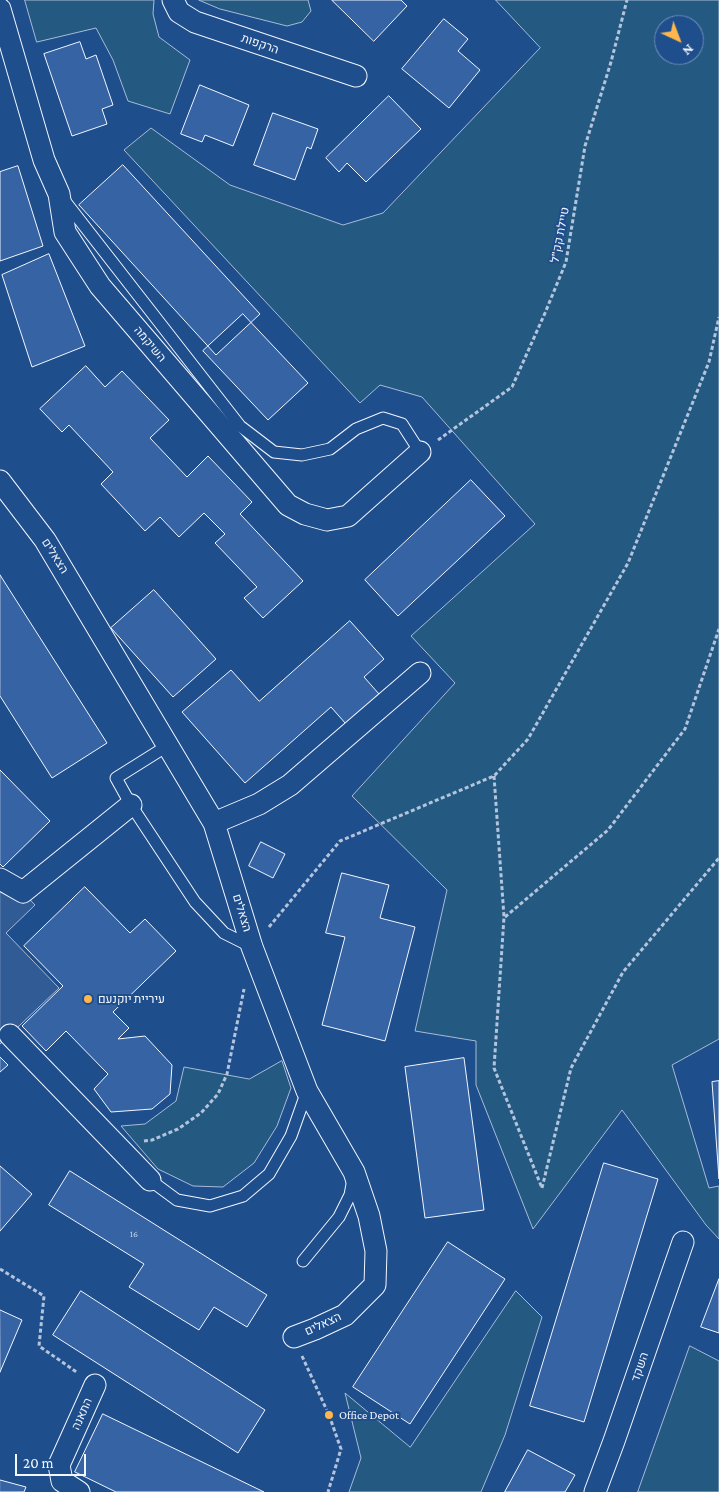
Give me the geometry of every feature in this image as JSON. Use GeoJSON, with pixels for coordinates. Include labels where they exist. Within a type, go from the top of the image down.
{"type":"FeatureCollection","features":[{"type":"Feature","properties":{"kind":"street","name":"הרקפות"},"geometry":{"type":"LineString","coordinates":[[173,0],[179,12],[195,22],[356,76]]}},
{"type":"Feature","properties":{"kind":"street","name":"השיקמה"},"geometry":{"type":"LineString","coordinates":[[0,9],[44,160],[59,194],[65,232],[100,286],[288,505],[305,514],[327,520],[348,516],[420,452]]}},
{"type":"Feature","properties":{"kind":"street","name":"הצאלים"},"geometry":{"type":"LineString","coordinates":[[0,482],[45,540],[214,823],[252,947],[307,1091],[354,1172],[369,1216],[376,1251],[375,1284],[345,1315],[294,1337]]}},
{"type":"Feature","properties":{"kind":"street"},"geometry":{"type":"LineString","coordinates":[[214,823],[259,804],[290,785],[420,673]]}},
{"type":"Feature","properties":{"kind":"street"},"geometry":{"type":"LineString","coordinates":[[0,879],[23,892],[131,805]]}},
{"type":"Feature","properties":{"kind":"street"},"geometry":{"type":"LineString","coordinates":[[10,1035],[150,1180]]}},
{"type":"Feature","properties":{"kind":"street","name":"השקד"},"geometry":{"type":"LineString","coordinates":[[594,1492],[614,1441],[683,1242]]}},
{"type":"Feature","properties":{"kind":"street","name":"התאנה"},"geometry":{"type":"LineString","coordinates":[[79,1492],[62,1481],[59,1465],[95,1385]]}},
{"type":"Feature","properties":{"kind":"lane"},"geometry":{"type":"LineString","coordinates":[[59,194],[240,426],[274,452],[302,455],[330,449],[356,429],[383,418],[402,424],[420,452]]}},
{"type":"Feature","properties":{"kind":"lane"},"geometry":{"type":"LineString","coordinates":[[168,746],[116,778],[131,805],[195,902],[224,933],[252,947]]}},
{"type":"Feature","properties":{"kind":"lane"},"geometry":{"type":"LineString","coordinates":[[150,1180],[177,1200],[210,1206],[243,1196],[269,1174],[291,1136],[307,1091]]}},
{"type":"Feature","properties":{"kind":"lane"},"geometry":{"type":"LineString","coordinates":[[302,1261],[339,1217],[350,1195],[354,1172]]}},
{"type":"Feature","properties":{"kind":"path","name":"טיילת קק\"ל"},"geometry":{"type":"LineString","coordinates":[[420,452],[512,388],[566,262],[585,146],[611,62],[627,0]]}},
{"type":"Feature","properties":{"kind":"path"},"geometry":{"type":"LineString","coordinates":[[252,947],[340,841],[494,776],[528,739],[628,564],[709,362],[719,317]]}},
{"type":"Feature","properties":{"kind":"path"},"geometry":{"type":"LineString","coordinates":[[504,917],[608,830],[685,729],[719,629]]}},
{"type":"Feature","properties":{"kind":"path"},"geometry":{"type":"LineString","coordinates":[[494,776],[504,917],[494,1068],[542,1188],[571,1068],[618,980],[719,858]]}},
{"type":"Feature","properties":{"kind":"path"},"geometry":{"type":"LineString","coordinates":[[117,1146],[152,1140],[178,1129],[201,1114],[218,1094],[227,1074],[245,983]]}},
{"type":"Feature","properties":{"kind":"path"},"geometry":{"type":"LineString","coordinates":[[0,1269],[44,1296],[39,1346],[95,1385]]}},
{"type":"Feature","properties":{"kind":"path"},"geometry":{"type":"LineString","coordinates":[[294,1337],[329,1416],[341,1449],[328,1492]]}},
{"type":"Feature","properties":{"kind":"shaded area"},"geometry":{"type":"Polygon","coordinates":[[[25,0],[154,0],[153,14],[159,37],[190,60],[170,114],[128,101],[113,60],[96,28],[37,42],[25,0]]]}},
{"type":"Feature","properties":{"kind":"shaded area"},"geometry":{"type":"Polygon","coordinates":[[[199,0],[308,0],[311,11],[302,22],[287,26],[220,9],[199,0]]]}},
{"type":"Feature","properties":{"kind":"shaded area"},"geometry":{"type":"Polygon","coordinates":[[[496,0],[719,0],[719,1039],[672,1065],[709,1188],[719,1186],[719,1239],[706,1225],[622,1110],[533,1229],[476,1085],[476,1041],[415,1031],[447,890],[352,796],[455,683],[411,636],[535,524],[422,397],[380,385],[360,403],[124,150],[151,128],[230,185],[343,225],[383,213],[540,48],[496,0]]]}},
{"type":"Feature","properties":{"kind":"shaded area"},"geometry":{"type":"Polygon","coordinates":[[[0,868],[35,905],[6,933],[59,988],[0,1044],[0,868]]]}},
{"type":"Feature","properties":{"kind":"shaded area"},"geometry":{"type":"Polygon","coordinates":[[[282,1061],[291,1088],[277,1126],[254,1163],[223,1187],[193,1186],[158,1169],[121,1126],[145,1124],[176,1101],[184,1067],[249,1079],[282,1061]]]}},
{"type":"Feature","properties":{"kind":"shaded area"},"geometry":{"type":"Polygon","coordinates":[[[516,1291],[542,1317],[505,1435],[481,1492],[349,1492],[361,1458],[345,1393],[410,1447],[516,1291]]]}},
{"type":"Feature","properties":{"kind":"shaded area"},"geometry":{"type":"Polygon","coordinates":[[[690,1346],[719,1361],[719,1492],[638,1492],[690,1346]]]}},
{"type":"Feature","properties":{"kind":"building"},"geometry":{"type":"Polygon","coordinates":[[[332,0],[401,0],[407,6],[374,41],[332,0]]]}},
{"type":"Feature","properties":{"kind":"building"},"geometry":{"type":"Polygon","coordinates":[[[444,19],[468,39],[458,51],[480,70],[449,108],[402,69],[444,19]]]}},
{"type":"Feature","properties":{"kind":"building"},"geometry":{"type":"Polygon","coordinates":[[[80,42],[86,59],[96,55],[113,105],[102,109],[107,124],[72,136],[44,54],[80,42]]]}},
{"type":"Feature","properties":{"kind":"building"},"geometry":{"type":"Polygon","coordinates":[[[200,85],[249,105],[233,146],[205,135],[202,142],[181,134],[200,85]]]}},
{"type":"Feature","properties":{"kind":"building"},"geometry":{"type":"Polygon","coordinates":[[[389,96],[421,129],[366,182],[347,163],[339,172],[326,158],[389,96]]]}},
{"type":"Feature","properties":{"kind":"building"},"geometry":{"type":"Polygon","coordinates":[[[273,113],[318,129],[311,149],[307,147],[295,180],[254,165],[273,113]]]}},
{"type":"Feature","properties":{"kind":"building"},"geometry":{"type":"Polygon","coordinates":[[[123,165],[260,314],[216,355],[79,205],[123,165]]]}},
{"type":"Feature","properties":{"kind":"building"},"geometry":{"type":"Polygon","coordinates":[[[18,166],[43,246],[0,261],[0,172],[18,166]]]}},
{"type":"Feature","properties":{"kind":"building"},"geometry":{"type":"Polygon","coordinates":[[[49,254],[85,346],[32,367],[2,275],[49,254]]]}},
{"type":"Feature","properties":{"kind":"building"},"geometry":{"type":"Polygon","coordinates":[[[243,314],[308,383],[268,420],[203,351],[243,314]]]}},
{"type":"Feature","properties":{"kind":"building"},"geometry":{"type":"Polygon","coordinates":[[[86,366],[105,387],[122,371],[169,420],[150,438],[187,477],[208,456],[252,502],[240,514],[303,581],[263,618],[244,598],[257,587],[215,543],[225,534],[204,513],[179,537],[160,517],[145,531],[101,484],[113,472],[69,425],[62,432],[40,409],[86,366]]]}},
{"type":"Feature","properties":{"kind":"building"},"geometry":{"type":"Polygon","coordinates":[[[471,480],[505,516],[398,616],[365,580],[471,480]]]}},
{"type":"Feature","properties":{"kind":"building"},"geometry":{"type":"Polygon","coordinates":[[[0,575],[107,743],[52,778],[0,696],[0,575]]]}},
{"type":"Feature","properties":{"kind":"building"},"geometry":{"type":"Polygon","coordinates":[[[154,590],[216,659],[173,697],[111,628],[154,590]]]}},
{"type":"Feature","properties":{"kind":"building"},"geometry":{"type":"Polygon","coordinates":[[[350,621],[384,659],[364,677],[379,694],[346,724],[331,707],[245,783],[182,712],[231,670],[259,701],[350,621]]]}},
{"type":"Feature","properties":{"kind":"building"},"geometry":{"type":"Polygon","coordinates":[[[0,770],[50,821],[3,867],[0,864],[0,770]]]}},
{"type":"Feature","properties":{"kind":"building"},"geometry":{"type":"Polygon","coordinates":[[[261,842],[285,854],[273,878],[249,866],[261,842]]]}},
{"type":"Feature","properties":{"kind":"building"},"geometry":{"type":"Polygon","coordinates":[[[342,873],[389,885],[380,918],[415,927],[385,1041],[322,1025],[345,937],[326,933],[342,873]]]}},
{"type":"Feature","properties":{"kind":"building","name":"עיריית יוקנעם"},"geometry":{"type":"Polygon","coordinates":[[[85,887],[130,933],[145,919],[176,951],[113,1012],[129,1028],[118,1039],[145,1036],[172,1065],[170,1094],[152,1109],[111,1112],[94,1089],[108,1074],[66,1031],[46,1051],[22,1026],[63,986],[24,946],[85,887]]]}},
{"type":"Feature","properties":{"kind":"building"},"geometry":{"type":"Polygon","coordinates":[[[0,1057],[8,1065],[0,1072],[0,1057]]]}},
{"type":"Feature","properties":{"kind":"building"},"geometry":{"type":"Polygon","coordinates":[[[464,1058],[484,1210],[425,1218],[405,1067],[464,1058]]]}},
{"type":"Feature","properties":{"kind":"building"},"geometry":{"type":"Polygon","coordinates":[[[719,1081],[719,1179],[712,1082],[719,1081]]]}},
{"type":"Feature","properties":{"kind":"building"},"geometry":{"type":"Polygon","coordinates":[[[604,1163],[658,1179],[584,1422],[530,1406],[604,1163]]]}},
{"type":"Feature","properties":{"kind":"building"},"geometry":{"type":"Polygon","coordinates":[[[0,1166],[32,1194],[0,1231],[0,1166]]]}},
{"type":"Feature","properties":{"kind":"building"},"geometry":{"type":"Polygon","coordinates":[[[70,1171],[267,1295],[247,1327],[214,1307],[199,1330],[129,1287],[144,1264],[49,1205],[70,1171]]]}},
{"type":"Feature","properties":{"kind":"building"},"geometry":{"type":"Polygon","coordinates":[[[448,1242],[505,1279],[410,1424],[353,1387],[448,1242]]]}},
{"type":"Feature","properties":{"kind":"building"},"geometry":{"type":"Polygon","coordinates":[[[719,1279],[719,1333],[701,1327],[719,1279]]]}},
{"type":"Feature","properties":{"kind":"building"},"geometry":{"type":"Polygon","coordinates":[[[81,1291],[265,1410],[238,1453],[53,1335],[81,1291]]]}},
{"type":"Feature","properties":{"kind":"building"},"geometry":{"type":"Polygon","coordinates":[[[0,1310],[22,1320],[0,1372],[0,1310]]]}},
{"type":"Feature","properties":{"kind":"building"},"geometry":{"type":"Polygon","coordinates":[[[103,1414],[264,1492],[116,1492],[75,1472],[103,1414]]]}},
{"type":"Feature","properties":{"kind":"building"},"geometry":{"type":"Polygon","coordinates":[[[528,1450],[575,1475],[565,1492],[505,1492],[528,1450]]]}},
{"type":"Feature","properties":{"kind":"building"},"geometry":{"type":"Polygon","coordinates":[[[0,1480],[26,1487],[24,1492],[0,1492],[0,1480]]]}},
{"type":"Feature","properties":{"kind":"place","name":"עיריית יוקנעם"},"geometry":{"type":"Point","coordinates":[88,999]}},
{"type":"Feature","properties":{"kind":"place","name":"Office Depot"},"geometry":{"type":"Point","coordinates":[329,1415]}}]}
